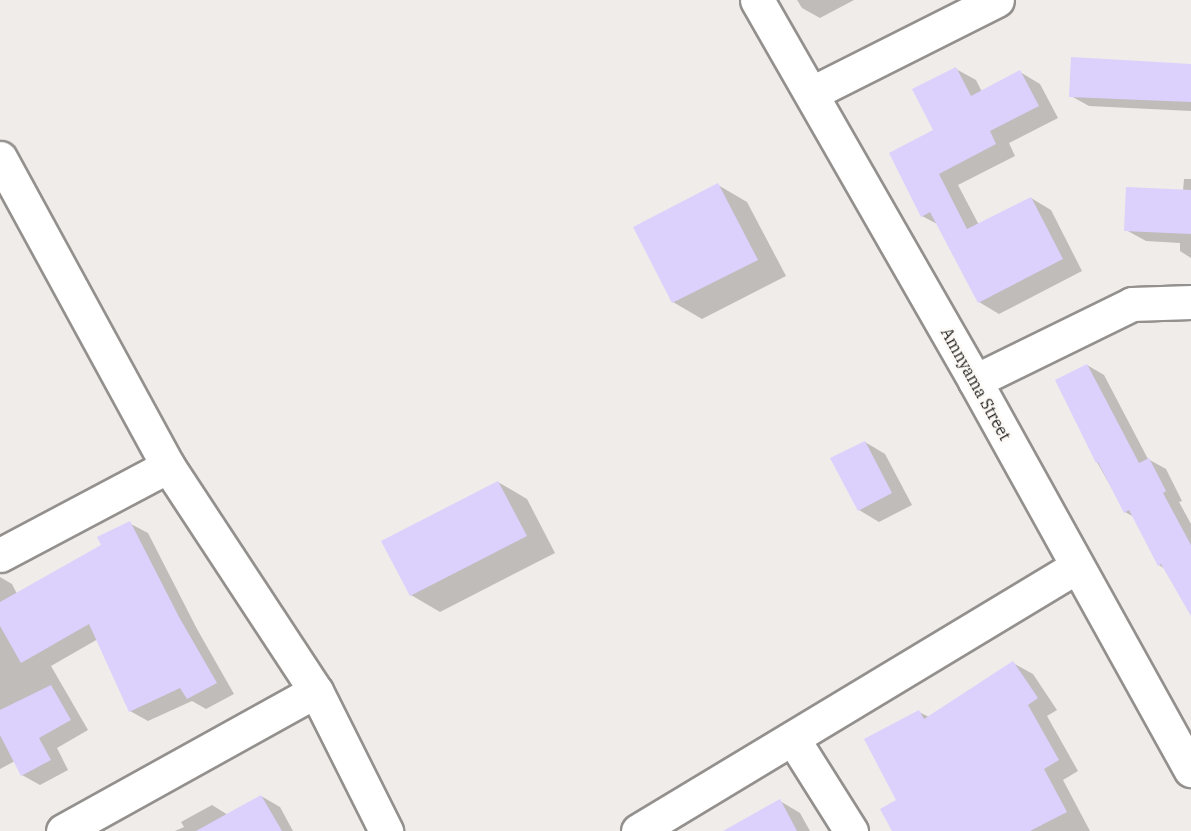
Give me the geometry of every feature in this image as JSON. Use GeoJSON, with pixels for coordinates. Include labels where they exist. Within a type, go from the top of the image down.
{"type":"FeatureCollection","features":[{"type":"Feature","properties":{"kind":"street","name":"Amnyama Street"},"geometry":{"type":"LineString","coordinates":[[757,0],[975,381],[1076,567],[1191,770]]}},
{"type":"Feature","properties":{"kind":"street"},"geometry":{"type":"LineString","coordinates":[[812,93],[997,0]]}},
{"type":"Feature","properties":{"kind":"street"},"geometry":{"type":"LineString","coordinates":[[0,158],[168,466],[316,691],[386,831]]}},
{"type":"Feature","properties":{"kind":"street"},"geometry":{"type":"LineString","coordinates":[[975,381],[1132,304],[1191,302]]}},
{"type":"Feature","properties":{"kind":"street"},"geometry":{"type":"LineString","coordinates":[[0,555],[168,466]]}},
{"type":"Feature","properties":{"kind":"street"},"geometry":{"type":"LineString","coordinates":[[638,831],[1076,567]]}},
{"type":"Feature","properties":{"kind":"street"},"geometry":{"type":"LineString","coordinates":[[63,831],[316,691]]}},
{"type":"Feature","properties":{"kind":"street"},"geometry":{"type":"LineString","coordinates":[[793,739],[851,831]]}},
{"type":"Feature","properties":{"kind":"building"},"geometry":{"type":"Polygon","coordinates":[[[1071,57],[1191,64],[1191,102],[1069,97],[1071,57]]]}},
{"type":"Feature","properties":{"kind":"building"},"geometry":{"type":"Polygon","coordinates":[[[956,67],[971,96],[1020,70],[1039,106],[990,131],[996,144],[939,174],[967,229],[1031,197],[1063,259],[978,303],[930,212],[921,217],[889,153],[933,130],[912,89],[956,67]]]}},
{"type":"Feature","properties":{"kind":"building"},"geometry":{"type":"Polygon","coordinates":[[[718,183],[758,260],[672,303],[633,227],[718,183]]]}},
{"type":"Feature","properties":{"kind":"building"},"geometry":{"type":"Polygon","coordinates":[[[1126,187],[1191,190],[1191,234],[1124,231],[1126,187]]]}},
{"type":"Feature","properties":{"kind":"building"},"geometry":{"type":"Polygon","coordinates":[[[1087,364],[1139,463],[1149,458],[1166,491],[1163,493],[1191,545],[1191,616],[1161,564],[1158,566],[1129,510],[1124,513],[1098,462],[1096,463],[1055,380],[1087,364]]]}},
{"type":"Feature","properties":{"kind":"building"},"geometry":{"type":"Polygon","coordinates":[[[865,441],[892,493],[858,511],[830,458],[865,441]]]}},
{"type":"Feature","properties":{"kind":"building"},"geometry":{"type":"Polygon","coordinates":[[[498,481],[527,536],[410,596],[381,541],[498,481]]]}},
{"type":"Feature","properties":{"kind":"building"},"geometry":{"type":"Polygon","coordinates":[[[130,521],[179,617],[217,683],[187,699],[180,688],[129,712],[89,624],[21,663],[0,626],[0,602],[101,545],[97,537],[130,521]]]}},
{"type":"Feature","properties":{"kind":"building"},"geometry":{"type":"Polygon","coordinates":[[[1013,661],[1038,698],[1028,705],[1059,760],[1044,769],[1067,812],[1030,831],[892,831],[880,809],[896,800],[864,739],[919,710],[924,719],[1013,661]]]}},
{"type":"Feature","properties":{"kind":"building"},"geometry":{"type":"Polygon","coordinates":[[[51,685],[71,720],[39,738],[51,760],[21,776],[0,735],[0,710],[51,685]]]}},
{"type":"Feature","properties":{"kind":"building"},"geometry":{"type":"Polygon","coordinates":[[[261,795],[282,831],[196,831],[261,795]]]}},
{"type":"Feature","properties":{"kind":"building"},"geometry":{"type":"Polygon","coordinates":[[[780,799],[797,831],[723,831],[780,799]]]}}]}
